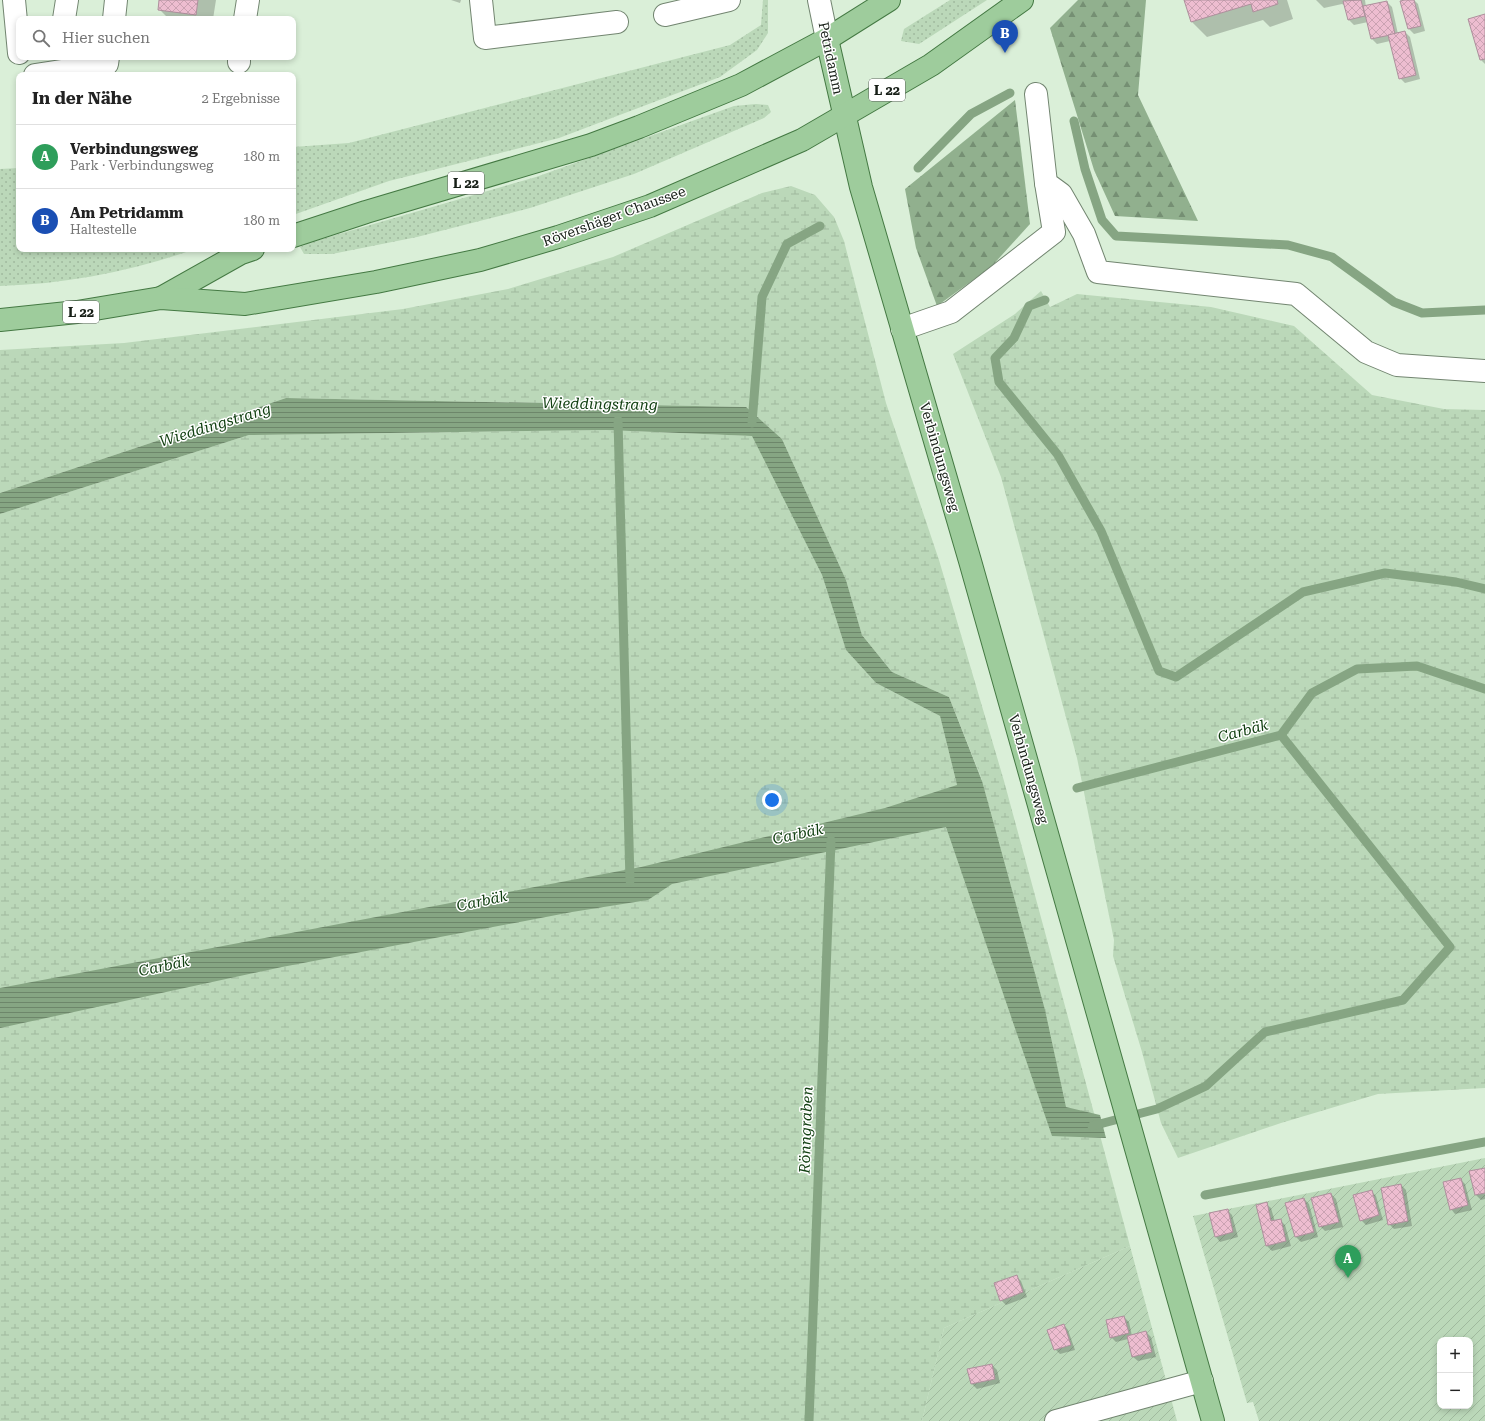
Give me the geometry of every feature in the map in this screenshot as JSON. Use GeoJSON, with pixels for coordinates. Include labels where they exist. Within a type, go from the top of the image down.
{"type":"FeatureCollection","features":[{"type":"Feature","properties":{"kind":"main road","name":"L 22"},"geometry":{"type":"LineString","coordinates":[[296,235],[366,212],[598,142],[741,85],[827,39],[889,0]]}},
{"type":"Feature","properties":{"kind":"main road","name":"Rövershäger Chaussee"},"geometry":{"type":"LineString","coordinates":[[0,320],[77,312],[161,298],[245,304],[376,282],[480,260],[558,237],[650,206],[762,159],[802,140],[931,64],[1022,0]]}},
{"type":"Feature","properties":{"kind":"main road","name":"Petridamm"},"geometry":{"type":"LineString","coordinates":[[827,39],[844,116]]}},
{"type":"Feature","properties":{"kind":"main road","name":"Verbindungsweg"},"geometry":{"type":"LineString","coordinates":[[844,116],[861,187],[970,561],[1213,1421]]}},
{"type":"Feature","properties":{"kind":"main road","name":"Rövershäger Chaussee"},"geometry":{"type":"LineString","coordinates":[[161,298],[243,252]]}},
{"type":"Feature","properties":{"kind":"street"},"geometry":{"type":"LineString","coordinates":[[14,0],[16,21]]}},
{"type":"Feature","properties":{"kind":"street"},"geometry":{"type":"LineString","coordinates":[[64,16],[67,0]]}},
{"type":"Feature","properties":{"kind":"street"},"geometry":{"type":"LineString","coordinates":[[114,16],[116,0]]}},
{"type":"Feature","properties":{"kind":"street"},"geometry":{"type":"LineString","coordinates":[[245,16],[248,0]]}},
{"type":"Feature","properties":{"kind":"street"},"geometry":{"type":"LineString","coordinates":[[481,0],[485,38],[617,22]]}},
{"type":"Feature","properties":{"kind":"street"},"geometry":{"type":"LineString","coordinates":[[665,15],[729,0]]}},
{"type":"Feature","properties":{"kind":"street","name":"Petridamm"},"geometry":{"type":"LineString","coordinates":[[819,0],[827,39]]}},
{"type":"Feature","properties":{"kind":"street"},"geometry":{"type":"LineString","coordinates":[[19,60],[21,72]]}},
{"type":"Feature","properties":{"kind":"street"},"geometry":{"type":"LineString","coordinates":[[49,68],[107,64],[108,60]]}},
{"type":"Feature","properties":{"kind":"street"},"geometry":{"type":"LineString","coordinates":[[902,329],[951,312],[1054,232],[1046,183],[1036,94]]}},
{"type":"Feature","properties":{"kind":"street"},"geometry":{"type":"LineString","coordinates":[[1046,183],[1061,194],[1084,234],[1098,272],[1296,294],[1366,352],[1397,365],[1485,371]]}},
{"type":"Feature","properties":{"kind":"street"},"geometry":{"type":"LineString","coordinates":[[1056,1421],[1202,1381]]}},
{"type":"Feature","properties":{"kind":"green space"},"geometry":{"type":"Polygon","coordinates":[[[763,0],[768,0],[768,33],[757,50],[720,77],[559,138],[389,181],[296,214],[296,147],[349,143],[730,45],[761,25],[763,0]]]}},
{"type":"Feature","properties":{"kind":"green space"},"geometry":{"type":"Polygon","coordinates":[[[950,0],[987,0],[919,44],[901,41],[904,29],[950,0]]]}},
{"type":"Feature","properties":{"kind":"green space"},"geometry":{"type":"Polygon","coordinates":[[[1078,0],[1146,0],[1138,95],[1198,221],[1115,216],[1094,170],[1050,28],[1078,0]]]}},
{"type":"Feature","properties":{"kind":"green space"},"geometry":{"type":"Polygon","coordinates":[[[1015,100],[1030,224],[991,267],[937,306],[916,248],[905,189],[1015,100]]]}},
{"type":"Feature","properties":{"kind":"green space"},"geometry":{"type":"Polygon","coordinates":[[[756,104],[768,105],[771,112],[764,118],[634,174],[530,208],[417,237],[332,254],[304,254],[300,247],[308,243],[536,177],[734,106],[756,104]]]}},
{"type":"Feature","properties":{"kind":"green space"},"geometry":{"type":"Polygon","coordinates":[[[16,168],[16,252],[186,252],[148,264],[99,275],[25,285],[0,286],[0,169],[16,168]]]}},
{"type":"Feature","properties":{"kind":"green space"},"geometry":{"type":"Polygon","coordinates":[[[791,186],[815,195],[834,217],[844,241],[886,403],[939,560],[1004,781],[1130,1246],[944,1328],[922,1421],[0,1421],[0,514],[249,435],[606,430],[753,436],[822,575],[846,650],[876,683],[940,716],[957,785],[982,780],[949,697],[892,672],[862,635],[846,580],[782,439],[745,407],[286,398],[0,493],[0,350],[124,343],[403,309],[508,289],[613,257],[762,193],[791,186]]]}},
{"type":"Feature","properties":{"kind":"green space"},"geometry":{"type":"Polygon","coordinates":[[[1041,291],[1050,307],[1077,294],[1211,307],[1294,326],[1372,395],[1444,409],[1485,410],[1485,1088],[1378,1094],[1281,1123],[1178,1158],[1161,1123],[1142,1052],[1113,956],[1114,940],[1077,758],[1001,477],[953,354],[1015,314],[1041,291]]]}},
{"type":"Feature","properties":{"kind":"green space"},"geometry":{"type":"Polygon","coordinates":[[[1485,1158],[1485,1421],[1259,1421],[1253,1402],[1247,1403],[1193,1216],[1485,1158]]]}},
{"type":"Feature","properties":{"kind":"green space"},"geometry":{"type":"Polygon","coordinates":[[[1130,1246],[1177,1421],[922,1421],[944,1328],[1130,1246]]]}},
{"type":"Feature","properties":{"kind":"water","name":"Wieddingstrang"},"geometry":{"type":"Polygon","coordinates":[[[286,398],[746,407],[782,439],[846,580],[862,635],[892,672],[949,697],[982,781],[1045,1010],[1066,1107],[1100,1115],[1106,1138],[1052,1136],[946,827],[672,884],[648,900],[572,912],[282,967],[0,1028],[0,988],[641,867],[885,808],[957,785],[940,716],[876,683],[846,650],[822,575],[752,436],[606,430],[249,435],[0,514],[0,493],[286,398]]]}},
{"type":"Feature","properties":{"kind":"building"},"geometry":{"type":"Polygon","coordinates":[[[159,0],[198,0],[196,15],[158,10],[159,0]]]}},
{"type":"Feature","properties":{"kind":"building"},"geometry":{"type":"Polygon","coordinates":[[[1184,0],[1277,0],[1278,4],[1253,12],[1251,4],[1191,22],[1184,0]]]}},
{"type":"Feature","properties":{"kind":"building"},"geometry":{"type":"Polygon","coordinates":[[[1361,0],[1365,16],[1348,20],[1343,1],[1361,0]]]}},
{"type":"Feature","properties":{"kind":"building"},"geometry":{"type":"Polygon","coordinates":[[[1414,0],[1421,26],[1408,29],[1400,1],[1414,0]]]}},
{"type":"Feature","properties":{"kind":"building"},"geometry":{"type":"Polygon","coordinates":[[[1387,1],[1395,34],[1371,39],[1363,6],[1387,1]]]}},
{"type":"Feature","properties":{"kind":"building"},"geometry":{"type":"Polygon","coordinates":[[[1485,14],[1485,59],[1480,60],[1468,19],[1485,14]]]}},
{"type":"Feature","properties":{"kind":"building"},"geometry":{"type":"Polygon","coordinates":[[[1405,31],[1416,75],[1399,79],[1388,35],[1405,31]]]}},
{"type":"Feature","properties":{"kind":"building"},"geometry":{"type":"Polygon","coordinates":[[[1485,1168],[1485,1193],[1475,1195],[1469,1171],[1485,1168]]]}},
{"type":"Feature","properties":{"kind":"building"},"geometry":{"type":"Polygon","coordinates":[[[1461,1178],[1468,1205],[1450,1210],[1443,1182],[1461,1178]]]}},
{"type":"Feature","properties":{"kind":"building"},"geometry":{"type":"Polygon","coordinates":[[[1401,1184],[1408,1221],[1388,1225],[1381,1188],[1401,1184]]]}},
{"type":"Feature","properties":{"kind":"building"},"geometry":{"type":"Polygon","coordinates":[[[1372,1190],[1379,1215],[1360,1221],[1353,1195],[1372,1190]]]}},
{"type":"Feature","properties":{"kind":"building"},"geometry":{"type":"Polygon","coordinates":[[[1331,1193],[1339,1222],[1319,1227],[1311,1198],[1331,1193]]]}},
{"type":"Feature","properties":{"kind":"building"},"geometry":{"type":"Polygon","coordinates":[[[1304,1198],[1314,1232],[1295,1237],[1285,1203],[1304,1198]]]}},
{"type":"Feature","properties":{"kind":"building"},"geometry":{"type":"Polygon","coordinates":[[[1267,1202],[1271,1221],[1281,1219],[1286,1241],[1266,1246],[1256,1205],[1267,1202]]]}},
{"type":"Feature","properties":{"kind":"building"},"geometry":{"type":"Polygon","coordinates":[[[1228,1209],[1233,1232],[1215,1237],[1209,1213],[1228,1209]]]}},
{"type":"Feature","properties":{"kind":"building"},"geometry":{"type":"Polygon","coordinates":[[[1017,1275],[1023,1292],[1000,1301],[994,1283],[1017,1275]]]}},
{"type":"Feature","properties":{"kind":"building"},"geometry":{"type":"Polygon","coordinates":[[[1124,1316],[1129,1333],[1110,1338],[1106,1320],[1124,1316]]]}},
{"type":"Feature","properties":{"kind":"building"},"geometry":{"type":"Polygon","coordinates":[[[1064,1324],[1071,1345],[1054,1350],[1047,1330],[1064,1324]]]}},
{"type":"Feature","properties":{"kind":"building"},"geometry":{"type":"Polygon","coordinates":[[[1146,1331],[1152,1352],[1132,1357],[1127,1336],[1146,1331]]]}},
{"type":"Feature","properties":{"kind":"building"},"geometry":{"type":"Polygon","coordinates":[[[992,1364],[995,1379],[971,1384],[967,1369],[992,1364]]]}},
{"type":"Feature","properties":{"kind":"waterway"},"geometry":{"type":"LineString","coordinates":[[918,168],[971,114],[1010,93]]}},
{"type":"Feature","properties":{"kind":"waterway"},"geometry":{"type":"LineString","coordinates":[[1074,121],[1085,169],[1102,220],[1116,236],[1288,245],[1332,257],[1394,302],[1422,313],[1485,310]]}},
{"type":"Feature","properties":{"kind":"waterway"},"geometry":{"type":"LineString","coordinates":[[752,423],[762,297],[787,244],[820,226]]}},
{"type":"Feature","properties":{"kind":"waterway"},"geometry":{"type":"LineString","coordinates":[[1045,300],[1029,306],[1014,338],[995,358],[999,382],[1058,455],[1101,531],[1159,671],[1176,677],[1303,592],[1385,573],[1456,582],[1485,589]]}},
{"type":"Feature","properties":{"kind":"waterway","name":"Wieddingstrang"},"geometry":{"type":"LineString","coordinates":[[618,420],[630,881]]}},
{"type":"Feature","properties":{"kind":"waterway","name":"Carbäk"},"geometry":{"type":"LineString","coordinates":[[1077,788],[1281,735],[1312,693],[1357,669],[1417,666],[1485,689]]}},
{"type":"Feature","properties":{"kind":"waterway"},"geometry":{"type":"LineString","coordinates":[[1092,1126],[1157,1109],[1206,1086],[1265,1032],[1403,1000],[1450,947],[1281,735]]}},
{"type":"Feature","properties":{"kind":"waterway","name":"Rönngraben"},"geometry":{"type":"LineString","coordinates":[[809,1421],[831,840]]}},
{"type":"Feature","properties":{"kind":"waterway"},"geometry":{"type":"LineString","coordinates":[[1205,1195],[1485,1142]]}},
{"type":"Feature","properties":{"kind":"place","name":"Am Petridamm"},"geometry":{"type":"Point","coordinates":[1005,53]}},
{"type":"Feature","properties":{"kind":"place","name":"Verbindungsweg"},"geometry":{"type":"Point","coordinates":[1348,1278]}}]}
